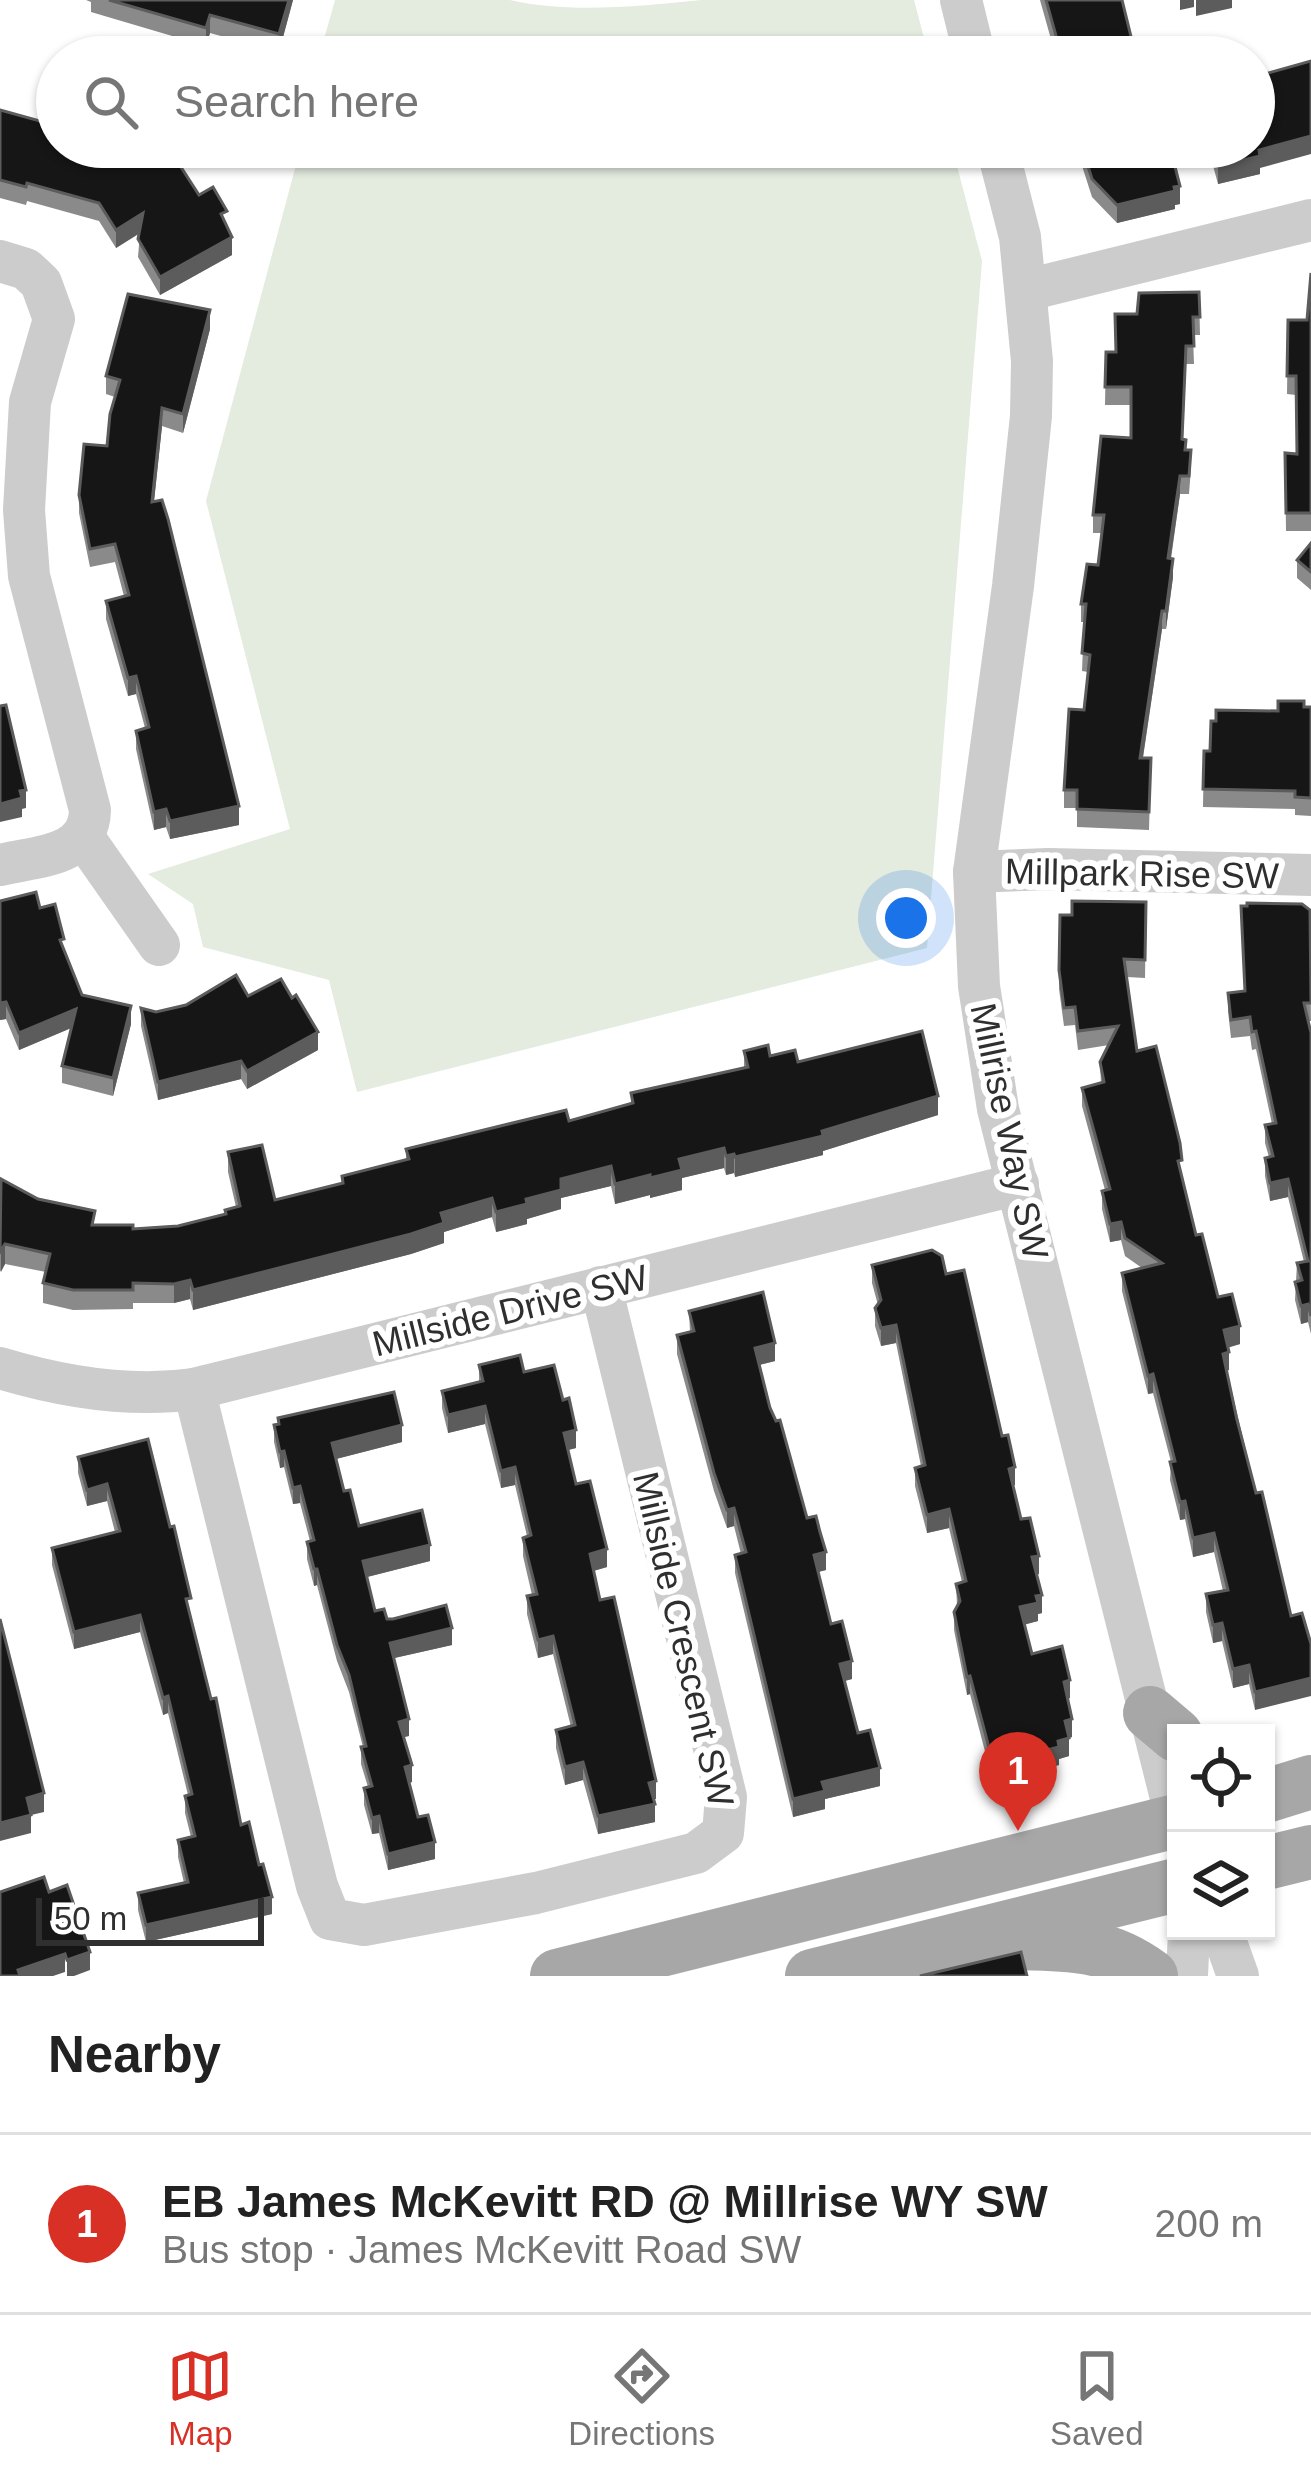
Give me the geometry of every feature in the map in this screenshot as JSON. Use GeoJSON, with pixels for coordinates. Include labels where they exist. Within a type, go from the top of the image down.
{"type":"FeatureCollection","features":[{"type":"Feature","properties":{"kind":"main road"},"geometry":{"type":"LineString","coordinates":[[1275,1765],[1311,1767]]}},
{"type":"Feature","properties":{"kind":"main road"},"geometry":{"type":"LineString","coordinates":[[1275,1793],[1311,1782]]}},
{"type":"Feature","properties":{"kind":"main road"},"geometry":{"type":"LineString","coordinates":[[557,1976],[1167,1822]]}},
{"type":"Feature","properties":{"kind":"main road"},"geometry":{"type":"LineString","coordinates":[[1275,1861],[1311,1852]]}},
{"type":"Feature","properties":{"kind":"main road"},"geometry":{"type":"LineString","coordinates":[[812,1976],[1167,1887]]}},
{"type":"Feature","properties":{"kind":"main road"},"geometry":{"type":"LineString","coordinates":[[949,1941],[1067,1944],[1122,1955],[1151,1976]]}},
{"type":"Feature","properties":{"kind":"street"},"geometry":{"type":"LineString","coordinates":[[961,0],[970,36]]}},
{"type":"Feature","properties":{"kind":"street","name":"Millrise Way SW"},"geometry":{"type":"LineString","coordinates":[[1003,168],[1027,290],[1030,416],[1013,586],[974,872],[975,937],[998,1109],[1163,1724]]}},
{"type":"Feature","properties":{"kind":"street"},"geometry":{"type":"LineString","coordinates":[[1027,290],[1311,220]]}},
{"type":"Feature","properties":{"kind":"street"},"geometry":{"type":"LineString","coordinates":[[0,262],[26,269],[41,283],[54,319],[30,402],[24,510],[29,576],[90,810],[84,838],[65,849],[0,866]]}},
{"type":"Feature","properties":{"kind":"street"},"geometry":{"type":"LineString","coordinates":[[84,838],[159,945]]}},
{"type":"Feature","properties":{"kind":"street","name":"Millpark Rise SW"},"geometry":{"type":"LineString","coordinates":[[974,872],[1048,869],[1311,875]]}},
{"type":"Feature","properties":{"kind":"street","name":"Millside Drive SW"},"geometry":{"type":"LineString","coordinates":[[0,1368],[118,1392],[160,1394],[194,1389],[1018,1184]]}},
{"type":"Feature","properties":{"kind":"street","name":"Millside Crescent SW"},"geometry":{"type":"LineString","coordinates":[[194,1389],[317,1886],[330,1919],[364,1925],[582,1882],[696,1853],[723,1833],[726,1820],[726,1797],[601,1287]]}},
{"type":"Feature","properties":{"kind":"street"},"geometry":{"type":"LineString","coordinates":[[1187,1976],[1189,1940]]}},
{"type":"Feature","properties":{"kind":"street"},"geometry":{"type":"LineString","coordinates":[[1225,1940],[1238,1976]]}},
{"type":"Feature","properties":{"kind":"shaded area"},"geometry":{"type":"Polygon","coordinates":[[[335,0],[510,0],[581,8],[702,0],[914,0],[923,36],[325,36],[335,0]]]}},
{"type":"Feature","properties":{"kind":"shaded area"},"geometry":{"type":"Polygon","coordinates":[[[295,168],[958,168],[982,261],[927,948],[357,1092],[329,980],[203,947],[193,904],[148,874],[290,829],[206,501],[295,168]]]}},
{"type":"Feature","properties":{"kind":"building"},"geometry":{"type":"Polygon","coordinates":[[[109,0],[289,0],[279,34],[210,15],[206,28],[109,0]]]}},
{"type":"Feature","properties":{"kind":"building"},"geometry":{"type":"Polygon","coordinates":[[[1046,0],[1122,0],[1131,36],[1056,36],[1046,0]]]}},
{"type":"Feature","properties":{"kind":"building"},"geometry":{"type":"Polygon","coordinates":[[[1311,61],[1311,136],[1275,146],[1275,71],[1311,61]]]}},
{"type":"Feature","properties":{"kind":"building"},"geometry":{"type":"Polygon","coordinates":[[[0,110],[36,120],[36,168],[182,168],[199,195],[213,187],[227,211],[221,214],[232,237],[160,277],[138,239],[143,213],[116,230],[99,203],[0,180],[0,110]]]}},
{"type":"Feature","properties":{"kind":"building"},"geometry":{"type":"Polygon","coordinates":[[[1089,168],[1175,168],[1180,186],[1117,205],[1092,179],[1089,168]]]}},
{"type":"Feature","properties":{"kind":"building"},"geometry":{"type":"Polygon","coordinates":[[[1311,273],[1311,513],[1286,513],[1285,453],[1297,454],[1296,376],[1287,376],[1288,320],[1307,320],[1311,273]]]}},
{"type":"Feature","properties":{"kind":"building"},"geometry":{"type":"Polygon","coordinates":[[[1199,292],[1200,317],[1193,317],[1194,346],[1186,346],[1182,439],[1185,450],[1191,450],[1189,476],[1180,476],[1166,611],[1162,611],[1140,758],[1151,758],[1149,812],[1077,809],[1077,790],[1064,790],[1069,709],[1084,710],[1090,655],[1082,653],[1086,604],[1081,604],[1087,564],[1098,565],[1104,515],[1093,515],[1101,436],[1131,438],[1131,387],[1105,387],[1106,352],[1116,352],[1115,314],[1137,314],[1139,293],[1199,292]]]}},
{"type":"Feature","properties":{"kind":"building"},"geometry":{"type":"Polygon","coordinates":[[[128,294],[210,310],[183,414],[162,408],[152,502],[162,500],[168,519],[239,806],[170,821],[166,809],[154,812],[136,731],[149,727],[136,676],[128,678],[106,601],[129,595],[115,544],[90,549],[79,495],[84,444],[107,446],[120,380],[106,376],[128,294]]]}},
{"type":"Feature","properties":{"kind":"building"},"geometry":{"type":"Polygon","coordinates":[[[1311,543],[1311,572],[1297,560],[1311,543]]]}},
{"type":"Feature","properties":{"kind":"building"},"geometry":{"type":"Polygon","coordinates":[[[1278,701],[1304,701],[1304,707],[1311,707],[1311,798],[1295,797],[1295,791],[1203,789],[1204,751],[1210,751],[1216,710],[1278,711],[1278,701]]]}},
{"type":"Feature","properties":{"kind":"building"},"geometry":{"type":"Polygon","coordinates":[[[6,705],[26,790],[20,791],[22,798],[0,804],[0,706],[6,705]]]}},
{"type":"Feature","properties":{"kind":"building"},"geometry":{"type":"Polygon","coordinates":[[[36,892],[40,908],[55,904],[64,939],[60,940],[82,995],[131,1006],[113,1078],[62,1066],[76,1009],[19,1033],[6,1002],[0,1003],[0,901],[36,892]]]}},
{"type":"Feature","properties":{"kind":"building"},"geometry":{"type":"Polygon","coordinates":[[[1072,901],[1146,902],[1145,960],[1124,959],[1137,1051],[1156,1046],[1196,1235],[1202,1234],[1218,1297],[1232,1294],[1240,1326],[1224,1330],[1229,1352],[1223,1354],[1291,1616],[1302,1613],[1311,1644],[1311,1678],[1255,1692],[1249,1665],[1233,1669],[1222,1623],[1213,1625],[1206,1594],[1228,1590],[1214,1533],[1193,1538],[1185,1501],[1180,1502],[1153,1374],[1148,1376],[1122,1273],[1162,1263],[1125,1238],[1121,1222],[1110,1224],[1102,1191],[1110,1189],[1082,1088],[1104,1082],[1100,1062],[1118,1026],[1078,1031],[1075,1007],[1064,1008],[1060,915],[1072,915],[1072,901]]]}},
{"type":"Feature","properties":{"kind":"building"},"geometry":{"type":"Polygon","coordinates":[[[1302,904],[1310,910],[1311,1003],[1304,1003],[1311,1033],[1311,1316],[1308,1304],[1301,1306],[1295,1282],[1302,1280],[1297,1263],[1308,1261],[1288,1179],[1270,1183],[1265,1158],[1273,1156],[1265,1125],[1276,1123],[1256,1031],[1252,1032],[1250,1017],[1231,1020],[1228,993],[1245,991],[1241,906],[1302,904]]]}},
{"type":"Feature","properties":{"kind":"building"},"geometry":{"type":"Polygon","coordinates":[[[236,975],[248,996],[281,979],[318,1032],[247,1071],[241,1061],[158,1082],[141,1008],[156,1012],[186,1005],[236,975]]]}},
{"type":"Feature","properties":{"kind":"building"},"geometry":{"type":"Polygon","coordinates":[[[922,1031],[938,1096],[822,1131],[823,1136],[735,1157],[726,1156],[724,1148],[679,1159],[682,1170],[650,1178],[615,1184],[611,1166],[561,1179],[561,1190],[526,1199],[527,1204],[496,1212],[492,1198],[441,1213],[444,1223],[411,1234],[193,1290],[190,1280],[133,1283],[133,1290],[73,1290],[43,1283],[50,1254],[5,1244],[0,1252],[1,1179],[38,1199],[95,1211],[92,1225],[178,1226],[240,1206],[228,1152],[262,1145],[275,1200],[343,1183],[342,1176],[409,1159],[406,1149],[566,1110],[569,1121],[633,1103],[631,1093],[748,1067],[744,1051],[768,1045],[770,1056],[795,1050],[798,1062],[922,1031]]]}},
{"type":"Feature","properties":{"kind":"building"},"geometry":{"type":"Polygon","coordinates":[[[932,1250],[942,1256],[946,1274],[964,1270],[1002,1436],[1008,1435],[1015,1467],[1009,1469],[1021,1519],[1030,1518],[1039,1556],[1032,1557],[1042,1595],[1036,1596],[1038,1603],[1020,1607],[1032,1654],[1062,1646],[1070,1680],[1064,1682],[1072,1719],[1065,1721],[1069,1738],[1058,1741],[1059,1747],[993,1763],[967,1677],[954,1612],[960,1601],[956,1584],[966,1581],[949,1509],[927,1515],[915,1468],[925,1465],[896,1325],[881,1328],[875,1308],[881,1300],[872,1265],[932,1250]]]}},
{"type":"Feature","properties":{"kind":"building"},"geometry":{"type":"Polygon","coordinates":[[[763,1292],[775,1343],[755,1348],[807,1518],[816,1516],[826,1552],[814,1555],[831,1624],[842,1621],[852,1661],[840,1664],[858,1733],[870,1730],[880,1768],[822,1782],[825,1791],[793,1799],[735,1555],[746,1552],[734,1508],[727,1510],[714,1473],[677,1335],[694,1331],[689,1311],[763,1292]]]}},
{"type":"Feature","properties":{"kind":"building"},"geometry":{"type":"Polygon","coordinates":[[[520,1355],[524,1372],[554,1365],[563,1400],[569,1398],[576,1430],[564,1433],[576,1484],[590,1481],[607,1549],[590,1554],[600,1600],[614,1597],[656,1781],[649,1783],[655,1804],[598,1816],[583,1762],[565,1767],[556,1730],[575,1725],[553,1636],[538,1640],[527,1596],[537,1594],[523,1538],[531,1535],[515,1467],[501,1471],[485,1406],[448,1415],[442,1391],[483,1381],[479,1365],[520,1355]]]}},
{"type":"Feature","properties":{"kind":"building"},"geometry":{"type":"Polygon","coordinates":[[[394,1392],[402,1425],[332,1443],[359,1526],[422,1510],[430,1545],[363,1561],[375,1611],[384,1609],[387,1619],[393,1619],[446,1605],[452,1628],[390,1643],[409,1719],[399,1722],[412,1765],[405,1767],[418,1817],[428,1815],[435,1842],[388,1854],[379,1816],[372,1818],[364,1788],[372,1786],[361,1747],[366,1746],[307,1542],[314,1540],[300,1486],[293,1488],[274,1425],[279,1424],[278,1418],[394,1392]]]}},
{"type":"Feature","properties":{"kind":"building"},"geometry":{"type":"Polygon","coordinates":[[[148,1439],[170,1527],[174,1526],[211,1699],[216,1698],[241,1825],[249,1822],[272,1897],[146,1925],[138,1893],[188,1882],[178,1840],[195,1836],[185,1796],[192,1794],[168,1696],[163,1698],[140,1615],[74,1632],[52,1548],[120,1531],[107,1484],[87,1490],[78,1457],[148,1439]]]}},
{"type":"Feature","properties":{"kind":"building"},"geometry":{"type":"Polygon","coordinates":[[[0,1619],[44,1793],[27,1798],[31,1815],[0,1823],[0,1619]]]}},
{"type":"Feature","properties":{"kind":"building"},"geometry":{"type":"Polygon","coordinates":[[[44,1877],[49,1892],[67,1885],[90,1952],[67,1960],[65,1954],[18,1970],[20,1976],[0,1976],[0,1892],[44,1877]]]}},
{"type":"Feature","properties":{"kind":"building"},"geometry":{"type":"Polygon","coordinates":[[[1021,1952],[1027,1976],[920,1976],[1021,1952]]]}},
{"type":"Feature","properties":{"kind":"place","name":"EB James McKevitt RD @ Millrise WY SW"},"geometry":{"type":"Point","coordinates":[1018,1831]}}]}
